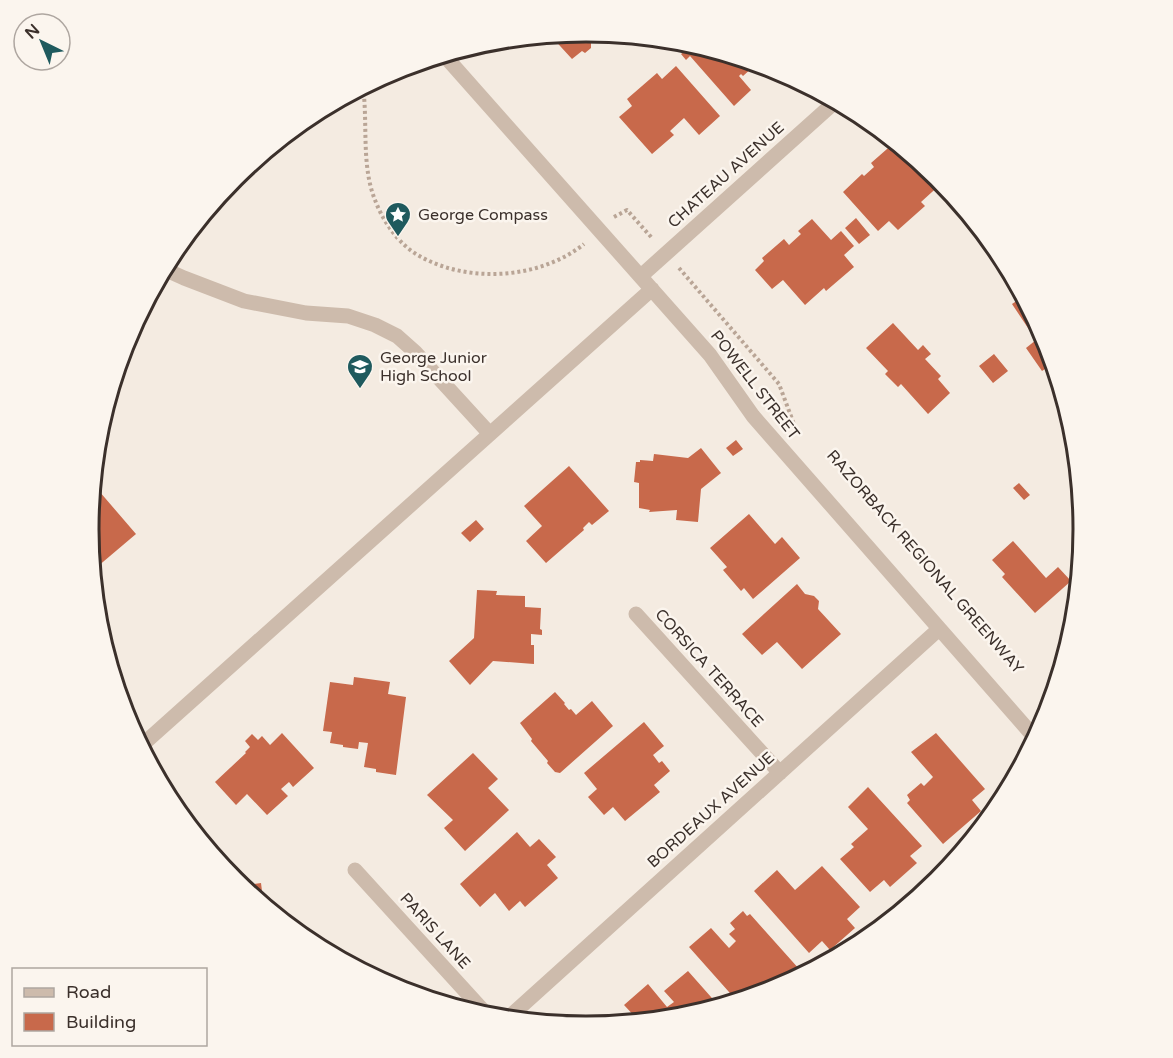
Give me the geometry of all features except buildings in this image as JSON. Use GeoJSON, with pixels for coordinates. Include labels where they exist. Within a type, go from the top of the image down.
{"type":"FeatureCollection","features":[{"type":"Feature","properties":{"kind":"street","name":"POWELL STREET"},"geometry":{"type":"LineString","coordinates":[[450,62],[710,355],[753,416],[1029,732]]}},
{"type":"Feature","properties":{"kind":"street","name":"CHATEAU AVENUE"},"geometry":{"type":"LineString","coordinates":[[641,276],[830,107]]}},
{"type":"Feature","properties":{"kind":"street"},"geometry":{"type":"LineString","coordinates":[[173,273],[244,301],[306,313],[348,316],[382,328],[397,336],[415,352],[490,434]]}},
{"type":"Feature","properties":{"kind":"street"},"geometry":{"type":"LineString","coordinates":[[148,740],[652,289]]}},
{"type":"Feature","properties":{"kind":"street","name":"CORSICA TERRACE"},"geometry":{"type":"LineString","coordinates":[[636,614],[780,773]]}},
{"type":"Feature","properties":{"kind":"street","name":"BORDEAUX AVENUE"},"geometry":{"type":"LineString","coordinates":[[516,1011],[939,629]]}},
{"type":"Feature","properties":{"kind":"street","name":"PARIS LANE"},"geometry":{"type":"LineString","coordinates":[[355,870],[476,1003]]}},
{"type":"Feature","properties":{"kind":"path"},"geometry":{"type":"LineString","coordinates":[[364,96],[368,174],[374,199],[390,229],[415,254],[445,267],[471,272],[506,274],[566,257],[582,246]]}},
{"type":"Feature","properties":{"kind":"path"},"geometry":{"type":"LineString","coordinates":[[615,216],[627,210],[651,236]]}},
{"type":"Feature","properties":{"kind":"path"},"geometry":{"type":"LineString","coordinates":[[685,275],[779,384],[801,437]]}},
{"type":"Feature","properties":{"kind":"place","name":"George Compass"},"geometry":{"type":"Point","coordinates":[398,238]}},
{"type":"Feature","properties":{"kind":"place","name":"George Junior High School"},"geometry":{"type":"Point","coordinates":[360,390]}}]}
